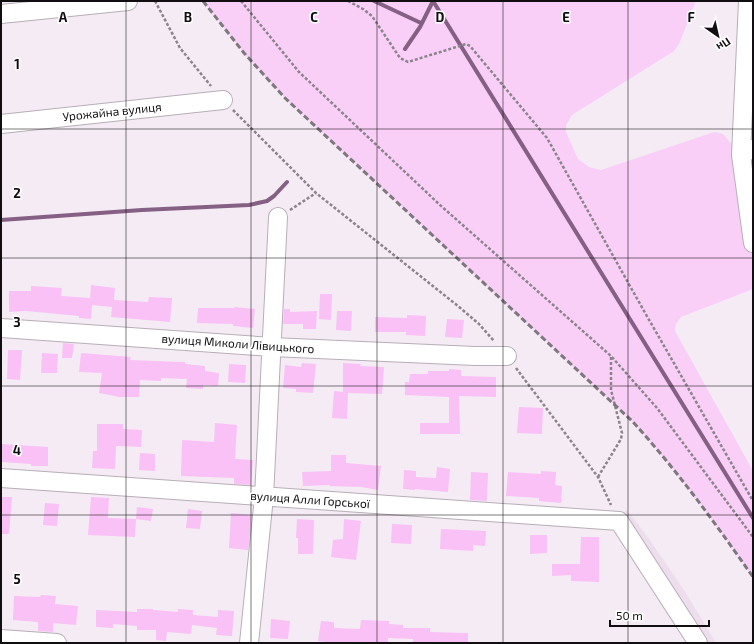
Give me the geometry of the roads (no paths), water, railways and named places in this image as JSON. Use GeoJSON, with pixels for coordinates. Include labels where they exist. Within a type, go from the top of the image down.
{"type":"FeatureCollection","features":[{"type":"Feature","properties":{"kind":"street"},"geometry":{"type":"LineString","coordinates":[[1,14],[128,1]]}},
{"type":"Feature","properties":{"kind":"street"},"geometry":{"type":"LineString","coordinates":[[748,1],[747,151],[753,243]]}},
{"type":"Feature","properties":{"kind":"street","name":"Урожайна вулиця"},"geometry":{"type":"LineString","coordinates":[[1,124],[223,100]]}},
{"type":"Feature","properties":{"kind":"street"},"geometry":{"type":"LineString","coordinates":[[249,643],[264,496],[278,218]]}},
{"type":"Feature","properties":{"kind":"street","name":"вулиця Миколи Лівицького"},"geometry":{"type":"LineString","coordinates":[[1,328],[272,347],[506,356]]}},
{"type":"Feature","properties":{"kind":"street","name":"вулиця Алли Горської"},"geometry":{"type":"LineString","coordinates":[[1,478],[619,522],[698,643]]}},
{"type":"Feature","properties":{"kind":"street"},"geometry":{"type":"LineString","coordinates":[[1,639],[57,643]]}},
{"type":"Feature","properties":{"kind":"waterway"},"geometry":{"type":"LineString","coordinates":[[374,1],[421,23]]}},
{"type":"Feature","properties":{"kind":"waterway"},"geometry":{"type":"LineString","coordinates":[[433,1],[753,518]]}},
{"type":"Feature","properties":{"kind":"waterway"},"geometry":{"type":"LineString","coordinates":[[405,49],[420,27],[433,1]]}},
{"type":"Feature","properties":{"kind":"waterway"},"geometry":{"type":"LineString","coordinates":[[1,220],[142,210],[249,205],[267,201],[287,182]]}},
{"type":"Feature","properties":{"kind":"railway"},"geometry":{"type":"LineString","coordinates":[[203,1],[244,53],[285,98],[632,421],[680,478],[753,577]]}}]}
